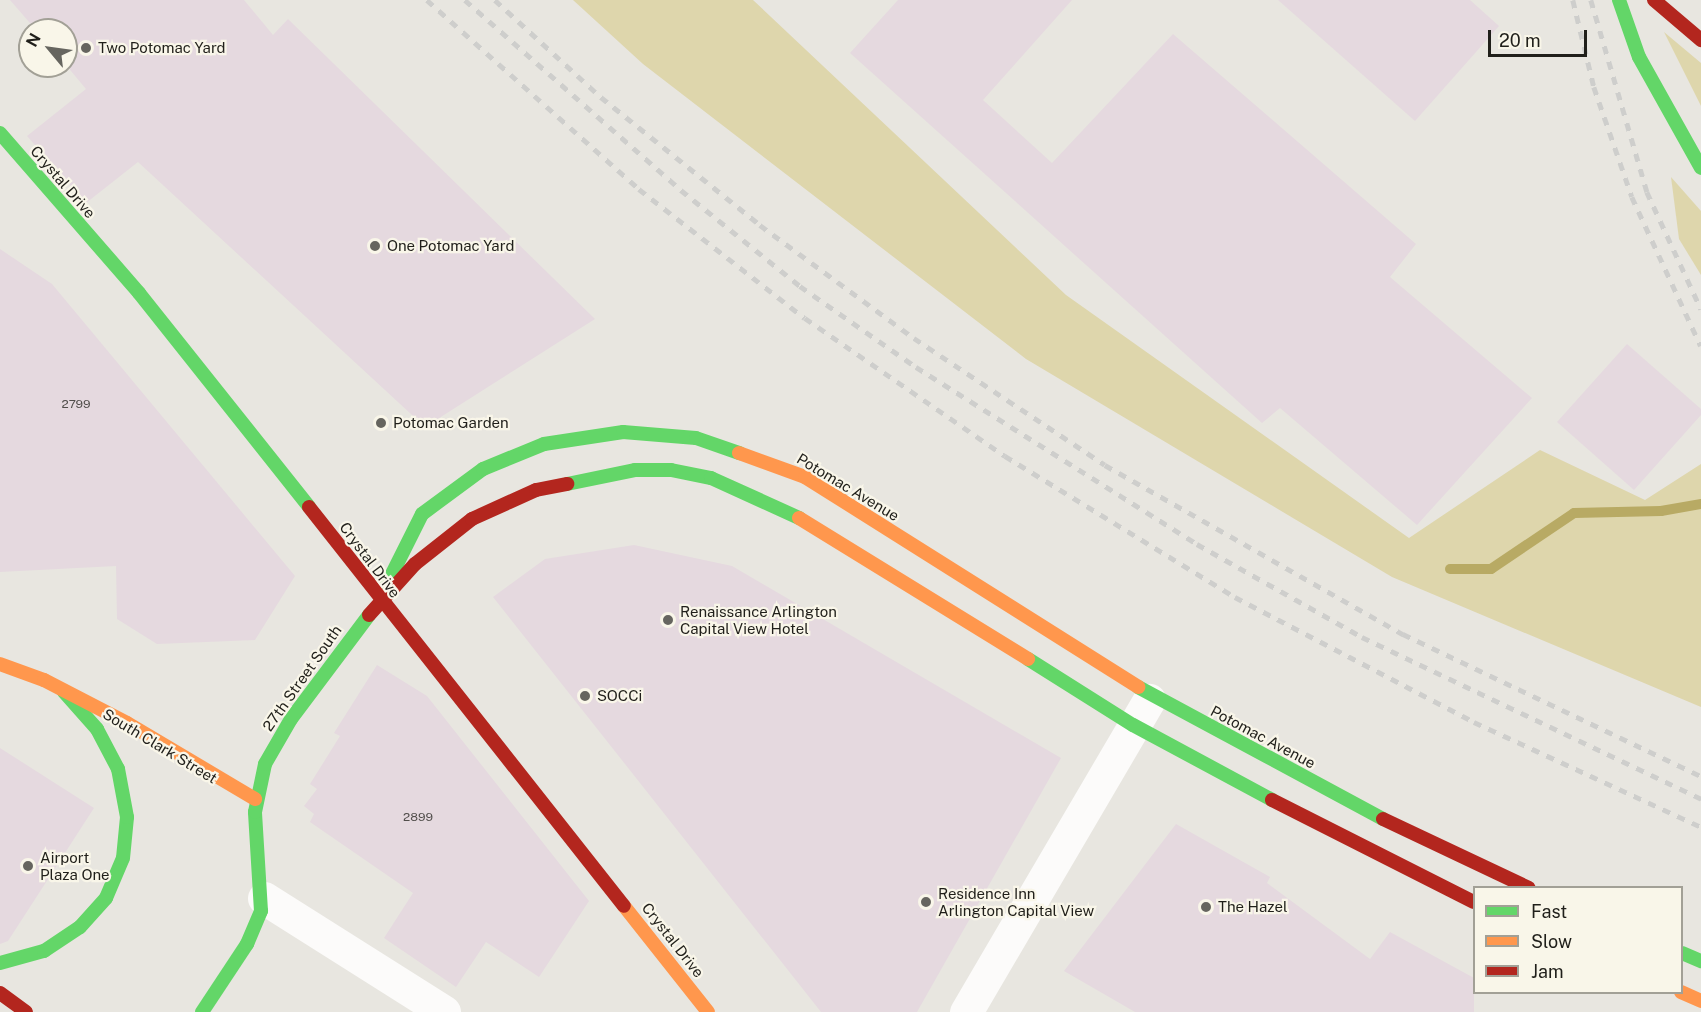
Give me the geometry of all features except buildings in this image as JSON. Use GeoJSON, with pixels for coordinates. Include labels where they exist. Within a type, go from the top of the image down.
{"type":"FeatureCollection","features":[{"type":"Feature","properties":{"kind":"main road"},"geometry":{"type":"LineString","coordinates":[[1619,0],[1639,57],[1701,168]]}},
{"type":"Feature","properties":{"kind":"main road"},"geometry":{"type":"LineString","coordinates":[[1654,0],[1701,40]]}},
{"type":"Feature","properties":{"kind":"main road","name":"Crystal Drive"},"geometry":{"type":"LineString","coordinates":[[0,133],[139,293],[380,602],[523,774],[708,1012]]}},
{"type":"Feature","properties":{"kind":"main road","name":"Potomac Avenue"},"geometry":{"type":"LineString","coordinates":[[380,602],[402,546],[422,514],[483,470],[544,444],[587,435],[623,432],[696,438],[805,477],[1152,696],[1373,814],[1526,886]]}},
{"type":"Feature","properties":{"kind":"main road"},"geometry":{"type":"LineString","coordinates":[[380,602],[441,541],[501,503],[603,474],[671,470],[745,489],[812,523],[1134,725],[1346,840],[1473,902]]}},
{"type":"Feature","properties":{"kind":"main road","name":"27th Street South"},"geometry":{"type":"LineString","coordinates":[[202,1012],[247,944],[264,898],[255,798],[278,740],[380,602]]}},
{"type":"Feature","properties":{"kind":"main road","name":"South Clark Street"},"geometry":{"type":"LineString","coordinates":[[0,664],[127,723],[255,798]]}},
{"type":"Feature","properties":{"kind":"main road"},"geometry":{"type":"LineString","coordinates":[[0,963],[44,951],[80,927],[106,898],[123,858],[128,817],[118,769],[97,729],[64,692]]}},
{"type":"Feature","properties":{"kind":"main road"},"geometry":{"type":"LineString","coordinates":[[1683,953],[1701,961]]}},
{"type":"Feature","properties":{"kind":"main road"},"geometry":{"type":"LineString","coordinates":[[0,993],[26,1012]]}},
{"type":"Feature","properties":{"kind":"main road"},"geometry":{"type":"LineString","coordinates":[[1683,993],[1701,1001]]}},
{"type":"Feature","properties":{"kind":"street"},"geometry":{"type":"LineString","coordinates":[[966,1012],[1152,696]]}},
{"type":"Feature","properties":{"kind":"street"},"geometry":{"type":"LineString","coordinates":[[264,898],[444,1012]]}},
{"type":"Feature","properties":{"kind":"shaded area"},"geometry":{"type":"Polygon","coordinates":[[[573,0],[753,0],[1066,295],[1409,538],[1540,450],[1645,500],[1701,464],[1701,707],[1392,577],[1026,359],[643,64],[573,0]]]}},
{"type":"Feature","properties":{"kind":"shaded area"},"geometry":{"type":"Polygon","coordinates":[[[1664,32],[1701,63],[1701,106],[1664,32]]]}},
{"type":"Feature","properties":{"kind":"shaded area"},"geometry":{"type":"Polygon","coordinates":[[[1671,177],[1701,211],[1701,275],[1679,239],[1671,177]]]}},
{"type":"Feature","properties":{"kind":"waterway"},"geometry":{"type":"LineString","coordinates":[[1450,569],[1491,569],[1574,513],[1661,511],[1701,504]]}},
{"type":"Feature","properties":{"kind":"railway"},"geometry":{"type":"LineString","coordinates":[[427,0],[639,189],[805,318],[1005,456],[1235,597],[1474,722],[1701,827]]}},
{"type":"Feature","properties":{"kind":"railway"},"geometry":{"type":"LineString","coordinates":[[465,0],[681,190],[800,286],[916,367],[1197,544],[1362,637],[1701,799]]}},
{"type":"Feature","properties":{"kind":"railway"},"geometry":{"type":"LineString","coordinates":[[495,0],[601,97],[760,225],[914,338],[1105,465],[1403,634],[1701,776]]}},
{"type":"Feature","properties":{"kind":"railway"},"geometry":{"type":"LineString","coordinates":[[1573,0],[1594,87],[1632,197],[1701,346]]}},
{"type":"Feature","properties":{"kind":"railway"},"geometry":{"type":"LineString","coordinates":[[1591,0],[1647,192],[1701,309]]}},
{"type":"Feature","properties":{"kind":"traffic: fast"},"geometry":{"type":"LineString","coordinates":[[1619,0],[1639,57],[1701,168]]}},
{"type":"Feature","properties":{"kind":"traffic: fast"},"geometry":{"type":"LineString","coordinates":[[0,133],[139,293],[309,507]]}},
{"type":"Feature","properties":{"kind":"traffic: fast"},"geometry":{"type":"LineString","coordinates":[[387,584],[422,514],[483,469],[544,444],[623,432],[696,438],[739,453]]}},
{"type":"Feature","properties":{"kind":"traffic: fast"},"geometry":{"type":"LineString","coordinates":[[567,484],[635,470],[671,470],[711,478],[799,518]]}},
{"type":"Feature","properties":{"kind":"traffic: fast"},"geometry":{"type":"LineString","coordinates":[[202,1012],[247,944],[261,911],[255,812],[265,764],[291,719],[369,615]]}},
{"type":"Feature","properties":{"kind":"traffic: fast"},"geometry":{"type":"LineString","coordinates":[[1028,659],[1133,725],[1272,800]]}},
{"type":"Feature","properties":{"kind":"traffic: fast"},"geometry":{"type":"LineString","coordinates":[[1138,687],[1383,819]]}},
{"type":"Feature","properties":{"kind":"traffic: fast"},"geometry":{"type":"LineString","coordinates":[[0,963],[44,951],[80,927],[106,898],[123,858],[127,817],[118,769],[97,729],[64,692]]}},
{"type":"Feature","properties":{"kind":"traffic: fast"},"geometry":{"type":"LineString","coordinates":[[1683,953],[1701,961]]}},
{"type":"Feature","properties":{"kind":"traffic: slow"},"geometry":{"type":"LineString","coordinates":[[739,453],[805,477],[1138,687]]}},
{"type":"Feature","properties":{"kind":"traffic: slow"},"geometry":{"type":"LineString","coordinates":[[799,518],[1028,659]]}},
{"type":"Feature","properties":{"kind":"traffic: slow"},"geometry":{"type":"LineString","coordinates":[[0,664],[44,680],[127,723],[255,799]]}},
{"type":"Feature","properties":{"kind":"traffic: slow"},"geometry":{"type":"LineString","coordinates":[[624,906],[708,1012]]}},
{"type":"Feature","properties":{"kind":"traffic: slow"},"geometry":{"type":"LineString","coordinates":[[1683,993],[1701,1001]]}},
{"type":"Feature","properties":{"kind":"traffic: jam"},"geometry":{"type":"LineString","coordinates":[[1654,0],[1701,40]]}},
{"type":"Feature","properties":{"kind":"traffic: jam"},"geometry":{"type":"LineString","coordinates":[[369,615],[415,564],[472,519],[536,490],[567,484]]}},
{"type":"Feature","properties":{"kind":"traffic: jam"},"geometry":{"type":"LineString","coordinates":[[309,507],[624,906]]}},
{"type":"Feature","properties":{"kind":"traffic: jam"},"geometry":{"type":"LineString","coordinates":[[1272,800],[1473,901]]}},
{"type":"Feature","properties":{"kind":"traffic: jam"},"geometry":{"type":"LineString","coordinates":[[1383,819],[1525,886]]}},
{"type":"Feature","properties":{"kind":"traffic: jam"},"geometry":{"type":"LineString","coordinates":[[0,993],[26,1012]]}},
{"type":"Feature","properties":{"kind":"place","name":"Two Potomac Yard"},"geometry":{"type":"Point","coordinates":[86,48]}},
{"type":"Feature","properties":{"kind":"place","name":"One Potomac Yard"},"geometry":{"type":"Point","coordinates":[375,246]}},
{"type":"Feature","properties":{"kind":"place","name":"Potomac Garden"},"geometry":{"type":"Point","coordinates":[381,423]}},
{"type":"Feature","properties":{"kind":"place","name":"Renaissance Arlington Capital View Hotel"},"geometry":{"type":"Point","coordinates":[668,620]}},
{"type":"Feature","properties":{"kind":"place","name":"SOCCi"},"geometry":{"type":"Point","coordinates":[585,696]}},
{"type":"Feature","properties":{"kind":"place","name":"Airport Plaza One"},"geometry":{"type":"Point","coordinates":[28,866]}},
{"type":"Feature","properties":{"kind":"place","name":"Residence Inn Arlington Capital View"},"geometry":{"type":"Point","coordinates":[926,902]}},
{"type":"Feature","properties":{"kind":"place","name":"The Hazel"},"geometry":{"type":"Point","coordinates":[1206,907]}}]}
